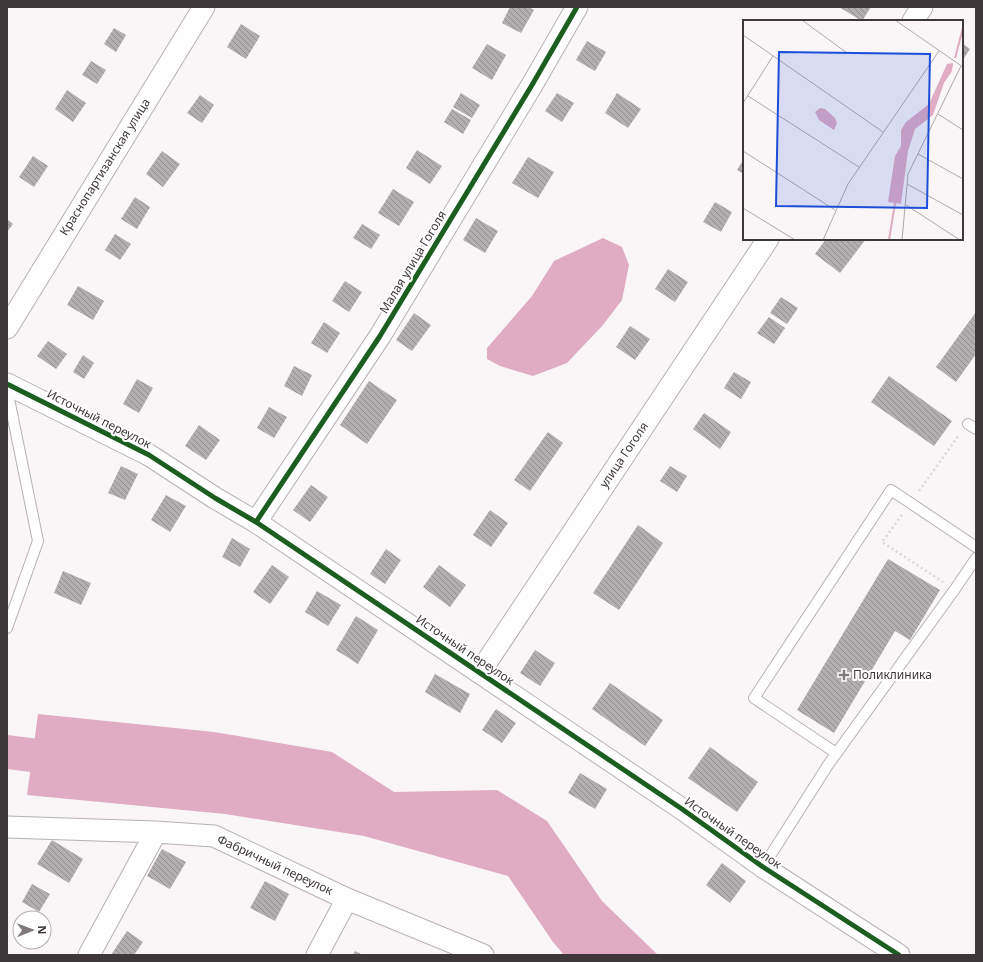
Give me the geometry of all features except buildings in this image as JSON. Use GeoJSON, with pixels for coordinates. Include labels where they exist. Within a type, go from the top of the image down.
{"type":"FeatureCollection","features":[{"type":"Feature","properties":{"kind":"street","name":"Краснопартизанская улица"},"geometry":{"type":"LineString","coordinates":[[7,328],[204,7]]}},
{"type":"Feature","properties":{"kind":"street","name":"Малая улица Гоголя"},"geometry":{"type":"LineString","coordinates":[[256,522],[380,336],[532,85],[577,7]]}},
{"type":"Feature","properties":{"kind":"street"},"geometry":{"type":"LineString","coordinates":[[914,20],[922,7]]}},
{"type":"Feature","properties":{"kind":"street","name":"улица Гоголя"},"geometry":{"type":"LineString","coordinates":[[480,672],[767,240]]}},
{"type":"Feature","properties":{"kind":"street","name":"Источный переулок"},"geometry":{"type":"LineString","coordinates":[[7,384],[149,455],[215,498],[256,522],[682,809],[764,867],[899,955]]}},
{"type":"Feature","properties":{"kind":"street","name":"Фабричный переулок"},"geometry":{"type":"LineString","coordinates":[[10,832],[156,832],[214,836],[347,899],[483,955]]}},
{"type":"Feature","properties":{"kind":"street"},"geometry":{"type":"LineString","coordinates":[[89,955],[156,832]]}},
{"type":"Feature","properties":{"kind":"street"},"geometry":{"type":"LineString","coordinates":[[317,955],[347,899]]}},
{"type":"Feature","properties":{"kind":"lane"},"geometry":{"type":"LineString","coordinates":[[7,389],[38,541],[7,628]]}},
{"type":"Feature","properties":{"kind":"lane"},"geometry":{"type":"LineString","coordinates":[[836,753],[754,698],[891,490],[976,547]]}},
{"type":"Feature","properties":{"kind":"lane"},"geometry":{"type":"LineString","coordinates":[[764,867],[836,753],[976,558]]}},
{"type":"Feature","properties":{"kind":"shaded area"},"geometry":{"type":"Polygon","coordinates":[[[603,238],[622,247],[629,265],[622,300],[603,325],[567,363],[533,376],[500,366],[487,359],[487,348],[532,296],[554,261],[603,238]]]}},
{"type":"Feature","properties":{"kind":"shaded area"},"geometry":{"type":"Polygon","coordinates":[[[38,714],[214,732],[332,752],[394,792],[497,790],[547,821],[602,901],[658,955],[564,955],[553,942],[508,876],[364,836],[225,814],[27,795],[38,714]]]}},
{"type":"Feature","properties":{"kind":"waterway"},"geometry":{"type":"LineString","coordinates":[[7,752],[78,761]]}},
{"type":"Feature","properties":{"kind":"cycle path"},"geometry":{"type":"LineString","coordinates":[[256,522],[380,336],[532,85],[577,7]]}},
{"type":"Feature","properties":{"kind":"cycle path"},"geometry":{"type":"LineString","coordinates":[[7,384],[149,455],[215,498],[256,522],[682,809],[763,867],[899,955]]}},
{"type":"Feature","properties":{"kind":"place","name":"Поликлиника"},"geometry":{"type":"Point","coordinates":[844,675]}}]}
